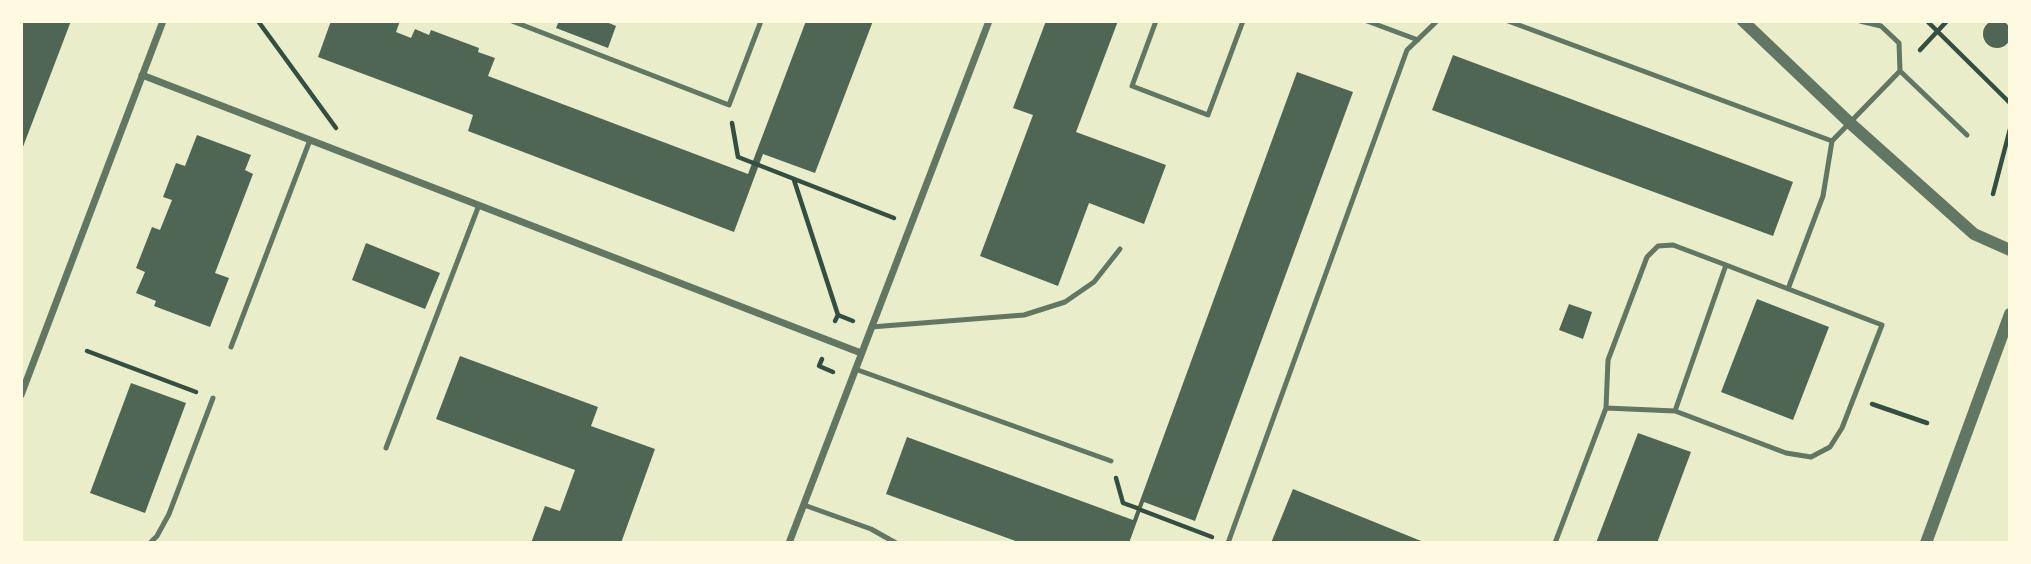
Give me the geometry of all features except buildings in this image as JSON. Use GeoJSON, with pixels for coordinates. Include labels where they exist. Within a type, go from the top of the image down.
{"type":"FeatureCollection","features":[{"type":"Feature","properties":{"kind":"street"},"geometry":{"type":"LineString","coordinates":[[21,395],[163,21]]}},
{"type":"Feature","properties":{"kind":"street"},"geometry":{"type":"LineString","coordinates":[[789,543],[989,21]]}},
{"type":"Feature","properties":{"kind":"street"},"geometry":{"type":"LineString","coordinates":[[1745,22],[1850,123],[1974,234],[2010,250]]}},
{"type":"Feature","properties":{"kind":"street"},"geometry":{"type":"LineString","coordinates":[[142,75],[861,353]]}},
{"type":"Feature","properties":{"kind":"street"},"geometry":{"type":"LineString","coordinates":[[1926,543],[2010,314]]}},
{"type":"Feature","properties":{"kind":"lane"},"geometry":{"type":"LineString","coordinates":[[512,21],[729,105],[761,21]]}},
{"type":"Feature","properties":{"kind":"lane"},"geometry":{"type":"LineString","coordinates":[[1156,21],[1132,86],[1208,115],[1243,21]]}},
{"type":"Feature","properties":{"kind":"lane"},"geometry":{"type":"LineString","coordinates":[[1367,21],[1418,40]]}},
{"type":"Feature","properties":{"kind":"lane"},"geometry":{"type":"LineString","coordinates":[[1228,543],[1407,50],[1437,21]]}},
{"type":"Feature","properties":{"kind":"lane"},"geometry":{"type":"LineString","coordinates":[[1508,21],[1832,141]]}},
{"type":"Feature","properties":{"kind":"lane"},"geometry":{"type":"LineString","coordinates":[[1860,21],[1881,26],[1899,43],[1900,71],[1967,135]]}},
{"type":"Feature","properties":{"kind":"lane"},"geometry":{"type":"LineString","coordinates":[[1788,289],[1823,196],[1832,141],[1900,71]]}},
{"type":"Feature","properties":{"kind":"lane"},"geometry":{"type":"LineString","coordinates":[[231,347],[310,140]]}},
{"type":"Feature","properties":{"kind":"lane"},"geometry":{"type":"LineString","coordinates":[[386,448],[479,205]]}},
{"type":"Feature","properties":{"kind":"lane"},"geometry":{"type":"LineString","coordinates":[[1555,543],[1605,408],[1608,360],[1647,257],[1658,246],[1673,245],[1882,325],[1842,428],[1830,447],[1811,457],[1786,453],[1675,411],[1605,408]]}},
{"type":"Feature","properties":{"kind":"lane"},"geometry":{"type":"LineString","coordinates":[[871,327],[1024,315],[1065,302],[1094,282],[1120,249]]}},
{"type":"Feature","properties":{"kind":"lane"},"geometry":{"type":"LineString","coordinates":[[1675,411],[1726,265]]}},
{"type":"Feature","properties":{"kind":"lane"},"geometry":{"type":"LineString","coordinates":[[855,369],[1111,461]]}},
{"type":"Feature","properties":{"kind":"lane"},"geometry":{"type":"LineString","coordinates":[[150,543],[158,536],[169,514],[213,398]]}},
{"type":"Feature","properties":{"kind":"lane"},"geometry":{"type":"LineString","coordinates":[[804,505],[871,529],[896,543]]}},
{"type":"Feature","properties":{"kind":"path"},"geometry":{"type":"LineString","coordinates":[[258,21],[358,159]]}},
{"type":"Feature","properties":{"kind":"path"},"geometry":{"type":"LineString","coordinates":[[1927,21],[2010,103]]}},
{"type":"Feature","properties":{"kind":"path"},"geometry":{"type":"LineString","coordinates":[[1900,71],[1947,21]]}},
{"type":"Feature","properties":{"kind":"path"},"geometry":{"type":"LineString","coordinates":[[729,105],[738,157],[910,224]]}},
{"type":"Feature","properties":{"kind":"path"},"geometry":{"type":"LineString","coordinates":[[1993,194],[2010,129]]}},
{"type":"Feature","properties":{"kind":"path"},"geometry":{"type":"LineString","coordinates":[[794,179],[838,315]]}},
{"type":"Feature","properties":{"kind":"path"},"geometry":{"type":"LineString","coordinates":[[87,351],[213,398]]}},
{"type":"Feature","properties":{"kind":"path"},"geometry":{"type":"LineString","coordinates":[[1854,397],[1927,423]]}},
{"type":"Feature","properties":{"kind":"path"},"geometry":{"type":"LineString","coordinates":[[1111,461],[1123,503],[1214,538]]}}]}
